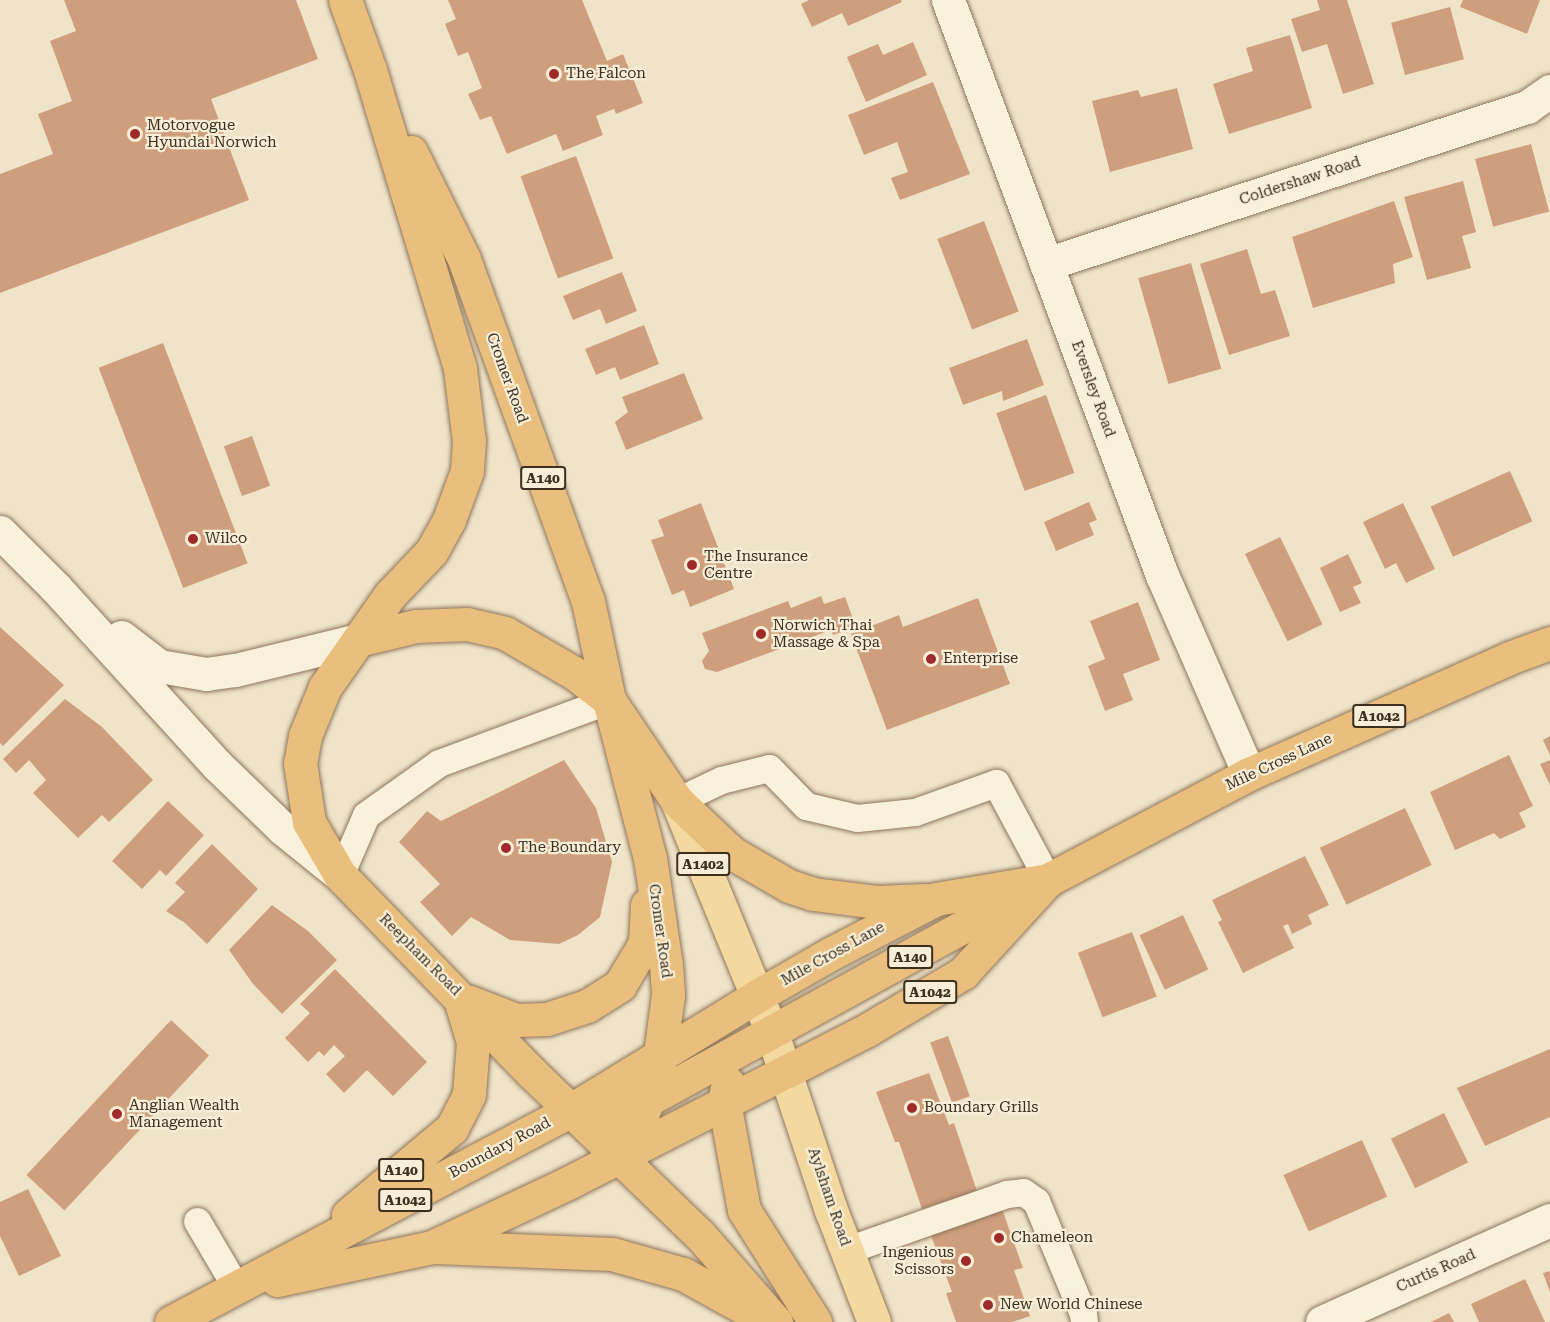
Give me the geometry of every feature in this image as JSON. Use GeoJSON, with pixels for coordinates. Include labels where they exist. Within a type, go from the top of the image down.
{"type":"FeatureCollection","features":[{"type":"Feature","properties":{"kind":"highway","name":"Cromer Road"},"geometry":{"type":"LineString","coordinates":[[345,0],[370,70],[460,369],[469,441],[467,471],[449,519],[432,551],[390,595],[358,640]]}},
{"type":"Feature","properties":{"kind":"highway","name":"Cromer Road"},"geometry":{"type":"LineString","coordinates":[[370,70],[464,259],[588,601],[609,700],[650,858],[666,965],[668,995],[657,1076],[640,1120],[618,1158]]}},
{"type":"Feature","properties":{"kind":"highway","name":"Reepham Road"},"geometry":{"type":"LineString","coordinates":[[609,700],[574,673],[505,633],[467,624],[416,626],[358,640],[325,687],[305,736],[300,763],[309,822],[340,875],[460,998],[516,1020],[547,1019],[587,1006],[620,985],[645,943],[650,858]]}},
{"type":"Feature","properties":{"kind":"highway","name":"Mile Cross Lane"},"geometry":{"type":"LineString","coordinates":[[757,996],[830,954],[936,899],[1048,880],[1250,774],[1509,658],[1550,643]]}},
{"type":"Feature","properties":{"kind":"highway","name":"Cromer Road"},"geometry":{"type":"LineString","coordinates":[[609,700],[677,801],[732,853],[789,886],[813,894],[877,902],[936,899]]}},
{"type":"Feature","properties":{"kind":"highway","name":"Mile Cross Lane"},"geometry":{"type":"LineString","coordinates":[[786,1071],[949,987],[1048,880]]}},
{"type":"Feature","properties":{"kind":"highway","name":"A140"},"geometry":{"type":"LineString","coordinates":[[571,1110],[622,1114],[771,1030],[870,979],[1048,880]]}},
{"type":"Feature","properties":{"kind":"highway"},"geometry":{"type":"LineString","coordinates":[[757,996],[735,1050],[724,1102],[744,1210],[815,1322]]}},
{"type":"Feature","properties":{"kind":"highway","name":"Boundary Road"},"geometry":{"type":"LineString","coordinates":[[171,1322],[571,1110],[757,996]]}},
{"type":"Feature","properties":{"kind":"highway","name":"A140"},"geometry":{"type":"LineString","coordinates":[[460,998],[618,1158],[700,1235],[776,1322]]}},
{"type":"Feature","properties":{"kind":"highway","name":"Boundary Road"},"geometry":{"type":"LineString","coordinates":[[237,1289],[339,1222],[452,1128],[469,1094],[473,1042],[460,998]]}},
{"type":"Feature","properties":{"kind":"highway","name":"Boundary Road"},"geometry":{"type":"LineString","coordinates":[[237,1289],[432,1247],[618,1158],[786,1071]]}},
{"type":"Feature","properties":{"kind":"highway","name":"A140"},"geometry":{"type":"LineString","coordinates":[[432,1247],[612,1254],[682,1274],[770,1322]]}},
{"type":"Feature","properties":{"kind":"main road","name":"Cromer Road"},"geometry":{"type":"LineString","coordinates":[[677,801],[786,1071]]}},
{"type":"Feature","properties":{"kind":"main road","name":"Aylsham Road"},"geometry":{"type":"LineString","coordinates":[[786,1071],[831,1210],[874,1322]]}},
{"type":"Feature","properties":{"kind":"street","name":"Eversley Road"},"geometry":{"type":"LineString","coordinates":[[948,0],[1162,574],[1250,774]]}},
{"type":"Feature","properties":{"kind":"street","name":"Coldershaw Road"},"geometry":{"type":"LineString","coordinates":[[1046,264],[1527,107],[1550,91]]}},
{"type":"Feature","properties":{"kind":"street","name":"Reepham Road"},"geometry":{"type":"LineString","coordinates":[[0,532],[55,587],[217,765],[283,829],[340,875]]}},
{"type":"Feature","properties":{"kind":"street","name":"Reepham Road"},"geometry":{"type":"LineString","coordinates":[[55,587],[159,666],[207,674],[234,670],[358,640]]}},
{"type":"Feature","properties":{"kind":"street","name":"Curtis Road"},"geometry":{"type":"LineString","coordinates":[[1322,1322],[1550,1221]]}},
{"type":"Feature","properties":{"kind":"lane"},"geometry":{"type":"LineString","coordinates":[[340,875],[366,815],[439,763],[609,700]]}},
{"type":"Feature","properties":{"kind":"lane"},"geometry":{"type":"LineString","coordinates":[[677,801],[720,780],[769,768],[806,807],[857,818],[915,812],[996,783],[1048,880]]}},
{"type":"Feature","properties":{"kind":"lane"},"geometry":{"type":"LineString","coordinates":[[847,1250],[1007,1194],[1023,1192],[1036,1201],[1083,1314],[1084,1322]]}},
{"type":"Feature","properties":{"kind":"lane"},"geometry":{"type":"LineString","coordinates":[[197,1221],[237,1289]]}},
{"type":"Feature","properties":{"kind":"building","name":"Motorvogue Hyundai Norwich"},"geometry":{"type":"Polygon","coordinates":[[[64,0],[296,0],[318,59],[211,99],[249,200],[0,293],[0,174],[53,154],[38,114],[72,101],[50,41],[76,31],[64,0]]]}},
{"type":"Feature","properties":{"kind":"building","name":"The Falcon"},"geometry":{"type":"Polygon","coordinates":[[[448,0],[582,0],[607,61],[623,54],[643,103],[616,114],[614,109],[596,116],[603,135],[563,151],[556,134],[507,154],[491,116],[480,120],[468,94],[482,88],[468,52],[458,56],[445,24],[456,19],[448,0]]]}},
{"type":"Feature","properties":{"kind":"building"},"geometry":{"type":"Polygon","coordinates":[[[809,0],[901,0],[902,2],[848,26],[842,13],[812,27],[801,4],[809,0]]]}},
{"type":"Feature","properties":{"kind":"building"},"geometry":{"type":"Polygon","coordinates":[[[1317,0],[1347,0],[1374,84],[1343,94],[1327,44],[1302,52],[1291,19],[1320,10],[1317,0]]]}},
{"type":"Feature","properties":{"kind":"building"},"geometry":{"type":"Polygon","coordinates":[[[1463,0],[1540,0],[1527,34],[1460,7],[1463,0]]]}},
{"type":"Feature","properties":{"kind":"building"},"geometry":{"type":"Polygon","coordinates":[[[1450,7],[1464,59],[1405,75],[1391,23],[1450,7]]]}},
{"type":"Feature","properties":{"kind":"building"},"geometry":{"type":"Polygon","coordinates":[[[1290,35],[1312,108],[1229,134],[1213,84],[1253,71],[1246,48],[1290,35]]]}},
{"type":"Feature","properties":{"kind":"building"},"geometry":{"type":"Polygon","coordinates":[[[913,42],[927,75],[866,102],[847,57],[878,44],[883,55],[913,42]]]}},
{"type":"Feature","properties":{"kind":"building"},"geometry":{"type":"Polygon","coordinates":[[[933,82],[970,174],[900,200],[891,178],[908,172],[897,142],[864,155],[848,115],[933,82]]]}},
{"type":"Feature","properties":{"kind":"building"},"geometry":{"type":"Polygon","coordinates":[[[1177,88],[1193,149],[1110,172],[1092,101],[1138,90],[1141,97],[1177,88]]]}},
{"type":"Feature","properties":{"kind":"building"},"geometry":{"type":"Polygon","coordinates":[[[1531,144],[1549,212],[1493,227],[1475,159],[1531,144]]]}},
{"type":"Feature","properties":{"kind":"building"},"geometry":{"type":"Polygon","coordinates":[[[576,156],[613,258],[558,279],[521,176],[576,156]]]}},
{"type":"Feature","properties":{"kind":"building"},"geometry":{"type":"Polygon","coordinates":[[[1463,181],[1476,232],[1462,236],[1471,268],[1427,280],[1404,197],[1463,181]]]}},
{"type":"Feature","properties":{"kind":"building"},"geometry":{"type":"Polygon","coordinates":[[[1394,201],[1413,257],[1393,264],[1395,283],[1313,308],[1292,237],[1394,201]]]}},
{"type":"Feature","properties":{"kind":"building"},"geometry":{"type":"Polygon","coordinates":[[[984,221],[1019,312],[972,329],[937,239],[984,221]]]}},
{"type":"Feature","properties":{"kind":"building"},"geometry":{"type":"Polygon","coordinates":[[[1247,249],[1261,294],[1275,290],[1290,336],[1229,355],[1200,264],[1247,249]]]}},
{"type":"Feature","properties":{"kind":"building"},"geometry":{"type":"Polygon","coordinates":[[[1191,263],[1221,369],[1168,384],[1138,278],[1191,263]]]}},
{"type":"Feature","properties":{"kind":"building"},"geometry":{"type":"Polygon","coordinates":[[[622,272],[637,311],[606,324],[600,309],[573,320],[563,296],[622,272]]]}},
{"type":"Feature","properties":{"kind":"building"},"geometry":{"type":"Polygon","coordinates":[[[644,325],[659,364],[620,380],[615,367],[596,375],[585,349],[644,325]]]}},
{"type":"Feature","properties":{"kind":"building"},"geometry":{"type":"Polygon","coordinates":[[[1027,339],[1044,385],[1003,401],[1002,391],[963,405],[949,368],[1027,339]]]}},
{"type":"Feature","properties":{"kind":"building"},"geometry":{"type":"Polygon","coordinates":[[[163,343],[248,563],[183,588],[99,368],[163,343]]]}},
{"type":"Feature","properties":{"kind":"building"},"geometry":{"type":"Polygon","coordinates":[[[684,373],[703,419],[626,450],[615,422],[628,412],[622,397],[684,373]]]}},
{"type":"Feature","properties":{"kind":"building"},"geometry":{"type":"Polygon","coordinates":[[[1046,395],[1074,473],[1025,491],[996,413],[1046,395]]]}},
{"type":"Feature","properties":{"kind":"building"},"geometry":{"type":"Polygon","coordinates":[[[252,436],[270,486],[242,496],[224,446],[252,436]]]}},
{"type":"Feature","properties":{"kind":"building"},"geometry":{"type":"Polygon","coordinates":[[[1510,471],[1532,521],[1453,557],[1431,506],[1510,471]]]}},
{"type":"Feature","properties":{"kind":"building"},"geometry":{"type":"Polygon","coordinates":[[[1089,502],[1097,520],[1089,523],[1094,535],[1056,551],[1044,522],[1089,502]]]}},
{"type":"Feature","properties":{"kind":"building","name":"The Insurance Centre"},"geometry":{"type":"Polygon","coordinates":[[[701,503],[734,589],[690,607],[684,590],[672,595],[651,540],[664,536],[658,520],[701,503]]]}},
{"type":"Feature","properties":{"kind":"building"},"geometry":{"type":"Polygon","coordinates":[[[1403,503],[1435,569],[1406,583],[1396,563],[1385,569],[1363,522],[1403,503]]]}},
{"type":"Feature","properties":{"kind":"building"},"geometry":{"type":"Polygon","coordinates":[[[1280,537],[1323,624],[1287,641],[1245,554],[1280,537]]]}},
{"type":"Feature","properties":{"kind":"building"},"geometry":{"type":"Polygon","coordinates":[[[1348,554],[1362,583],[1353,587],[1361,603],[1340,612],[1320,568],[1348,554]]]}},
{"type":"Feature","properties":{"kind":"building","name":"Norwich Thai Massage & Spa"},"geometry":{"type":"Polygon","coordinates":[[[821,596],[824,604],[845,597],[856,627],[833,635],[831,630],[717,672],[705,669],[702,661],[709,651],[702,633],[788,601],[791,608],[821,596]]]}},
{"type":"Feature","properties":{"kind":"building","name":"Enterprise"},"geometry":{"type":"Polygon","coordinates":[[[978,598],[1010,684],[887,730],[851,634],[899,615],[903,627],[978,598]]]}},
{"type":"Feature","properties":{"kind":"building"},"geometry":{"type":"Polygon","coordinates":[[[1138,602],[1160,660],[1123,674],[1133,700],[1105,711],[1088,666],[1105,659],[1090,621],[1138,602]]]}},
{"type":"Feature","properties":{"kind":"building"},"geometry":{"type":"Polygon","coordinates":[[[0,627],[64,685],[3,746],[0,743],[0,627]]]}},
{"type":"Feature","properties":{"kind":"building"},"geometry":{"type":"Polygon","coordinates":[[[65,699],[102,727],[153,780],[109,822],[102,815],[78,838],[33,793],[46,780],[29,760],[16,773],[3,759],[65,699]]]}},
{"type":"Feature","properties":{"kind":"building"},"geometry":{"type":"Polygon","coordinates":[[[1550,736],[1550,755],[1543,740],[1550,736]]]}},
{"type":"Feature","properties":{"kind":"building"},"geometry":{"type":"Polygon","coordinates":[[[1509,755],[1533,806],[1519,813],[1526,827],[1500,839],[1494,833],[1455,850],[1430,792],[1509,755]]]}},
{"type":"Feature","properties":{"kind":"building","name":"The Boundary"},"geometry":{"type":"Polygon","coordinates":[[[564,760],[596,808],[612,862],[600,917],[578,935],[559,944],[510,940],[471,917],[452,936],[420,902],[440,884],[399,842],[427,811],[441,821],[564,760]]]}},
{"type":"Feature","properties":{"kind":"building"},"geometry":{"type":"Polygon","coordinates":[[[1550,760],[1550,785],[1540,764],[1550,760]]]}},
{"type":"Feature","properties":{"kind":"building"},"geometry":{"type":"Polygon","coordinates":[[[168,801],[204,835],[166,876],[160,870],[142,889],[112,861],[168,801]]]}},
{"type":"Feature","properties":{"kind":"building"},"geometry":{"type":"Polygon","coordinates":[[[1405,808],[1432,865],[1346,905],[1320,848],[1405,808]]]}},
{"type":"Feature","properties":{"kind":"building"},"geometry":{"type":"Polygon","coordinates":[[[212,844],[258,889],[207,944],[185,923],[166,911],[185,892],[175,883],[212,844]]]}},
{"type":"Feature","properties":{"kind":"building"},"geometry":{"type":"Polygon","coordinates":[[[1305,856],[1329,905],[1308,915],[1312,924],[1292,934],[1288,924],[1283,926],[1294,948],[1243,973],[1218,922],[1222,920],[1212,900],[1305,856]]]}},
{"type":"Feature","properties":{"kind":"building"},"geometry":{"type":"Polygon","coordinates":[[[272,905],[308,931],[337,960],[282,1014],[253,984],[229,950],[272,905]]]}},
{"type":"Feature","properties":{"kind":"building"},"geometry":{"type":"Polygon","coordinates":[[[1183,915],[1208,969],[1165,990],[1139,935],[1183,915]]]}},
{"type":"Feature","properties":{"kind":"building"},"geometry":{"type":"Polygon","coordinates":[[[1132,932],[1157,996],[1103,1017],[1078,953],[1132,932]]]}},
{"type":"Feature","properties":{"kind":"building"},"geometry":{"type":"Polygon","coordinates":[[[335,969],[427,1062],[393,1096],[367,1070],[344,1093],[326,1074],[345,1056],[334,1045],[324,1056],[319,1051],[308,1062],[285,1038],[310,1013],[300,1004],[335,969]]]}},
{"type":"Feature","properties":{"kind":"building","name":"Anglian Wealth Management"},"geometry":{"type":"Polygon","coordinates":[[[171,1020],[209,1055],[64,1211],[26,1175],[171,1020]]]}},
{"type":"Feature","properties":{"kind":"building"},"geometry":{"type":"Polygon","coordinates":[[[948,1036],[970,1096],[952,1103],[930,1042],[948,1036]]]}},
{"type":"Feature","properties":{"kind":"building"},"geometry":{"type":"Polygon","coordinates":[[[1550,1049],[1550,1117],[1485,1146],[1457,1088],[1550,1049]]]}},
{"type":"Feature","properties":{"kind":"building"},"geometry":{"type":"Polygon","coordinates":[[[929,1073],[949,1125],[954,1123],[977,1191],[922,1209],[899,1142],[895,1142],[876,1092],[929,1073]]]}},
{"type":"Feature","properties":{"kind":"building"},"geometry":{"type":"Polygon","coordinates":[[[1444,1113],[1468,1162],[1415,1188],[1391,1139],[1444,1113]]]}},
{"type":"Feature","properties":{"kind":"building"},"geometry":{"type":"Polygon","coordinates":[[[1362,1140],[1387,1197],[1309,1232],[1283,1175],[1362,1140]]]}},
{"type":"Feature","properties":{"kind":"building"},"geometry":{"type":"Polygon","coordinates":[[[28,1189],[61,1256],[19,1276],[0,1236],[0,1202],[28,1189]]]}},
{"type":"Feature","properties":{"kind":"building"},"geometry":{"type":"Polygon","coordinates":[[[1001,1206],[1023,1268],[1014,1270],[1030,1316],[1012,1322],[956,1322],[946,1293],[952,1292],[929,1230],[1001,1206]]]}},
{"type":"Feature","properties":{"kind":"building"},"geometry":{"type":"Polygon","coordinates":[[[1550,1271],[1550,1292],[1543,1273],[1550,1271]]]}},
{"type":"Feature","properties":{"kind":"building"},"geometry":{"type":"Polygon","coordinates":[[[1525,1279],[1545,1322],[1479,1322],[1471,1304],[1525,1279]]]}},
{"type":"Feature","properties":{"kind":"building"},"geometry":{"type":"Polygon","coordinates":[[[1449,1313],[1454,1322],[1431,1322],[1449,1313]]]}},
{"type":"Feature","properties":{"kind":"place","name":"The Falcon"},"geometry":{"type":"Point","coordinates":[554,74]}},
{"type":"Feature","properties":{"kind":"place","name":"Motorvogue Hyundai Norwich"},"geometry":{"type":"Point","coordinates":[135,134]}},
{"type":"Feature","properties":{"kind":"place","name":"Wilco"},"geometry":{"type":"Point","coordinates":[193,539]}},
{"type":"Feature","properties":{"kind":"place","name":"The Insurance Centre"},"geometry":{"type":"Point","coordinates":[692,565]}},
{"type":"Feature","properties":{"kind":"place","name":"Norwich Thai Massage & Spa"},"geometry":{"type":"Point","coordinates":[761,634]}},
{"type":"Feature","properties":{"kind":"place","name":"Enterprise"},"geometry":{"type":"Point","coordinates":[931,659]}},
{"type":"Feature","properties":{"kind":"place","name":"The Boundary"},"geometry":{"type":"Point","coordinates":[506,848]}},
{"type":"Feature","properties":{"kind":"place","name":"Boundary Grills"},"geometry":{"type":"Point","coordinates":[912,1108]}},
{"type":"Feature","properties":{"kind":"place","name":"Anglian Wealth Management"},"geometry":{"type":"Point","coordinates":[117,1114]}},
{"type":"Feature","properties":{"kind":"place","name":"Chameleon"},"geometry":{"type":"Point","coordinates":[999,1238]}},
{"type":"Feature","properties":{"kind":"place","name":"Ingenious Scissors"},"geometry":{"type":"Point","coordinates":[966,1261]}},
{"type":"Feature","properties":{"kind":"place","name":"New World Chinese"},"geometry":{"type":"Point","coordinates":[988,1305]}}]}
